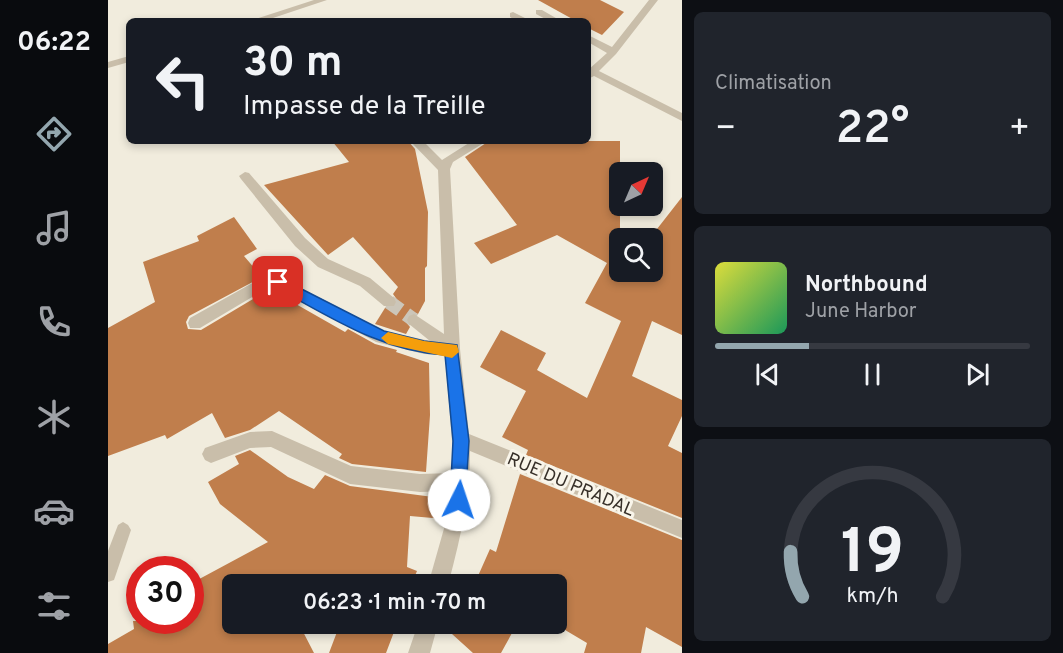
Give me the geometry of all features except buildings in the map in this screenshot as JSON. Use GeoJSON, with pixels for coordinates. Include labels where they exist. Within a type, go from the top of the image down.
{"type":"FeatureCollection","features":[{"type":"Feature","properties":{"kind":"street"},"geometry":{"type":"LineString","coordinates":[[264,18],[323,0]]}},
{"type":"Feature","properties":{"kind":"street"},"geometry":{"type":"LineString","coordinates":[[591,73],[610,54],[654,0]]}},
{"type":"Feature","properties":{"kind":"street"},"geometry":{"type":"LineString","coordinates":[[539,12],[550,18]]}},
{"type":"Feature","properties":{"kind":"street"},"geometry":{"type":"LineString","coordinates":[[513,15],[518,18]]}},
{"type":"Feature","properties":{"kind":"street"},"geometry":{"type":"LineString","coordinates":[[591,40],[610,54]]}},
{"type":"Feature","properties":{"kind":"street"},"geometry":{"type":"LineString","coordinates":[[591,49],[610,54]]}},
{"type":"Feature","properties":{"kind":"street"},"geometry":{"type":"LineString","coordinates":[[108,65],[126,60]]}},
{"type":"Feature","properties":{"kind":"street"},"geometry":{"type":"LineString","coordinates":[[591,74],[682,117]]}},
{"type":"Feature","properties":{"kind":"street"},"geometry":{"type":"LineString","coordinates":[[419,144],[444,169]]}},
{"type":"Feature","properties":{"kind":"street"},"geometry":{"type":"LineString","coordinates":[[441,574],[456,518],[461,482],[461,441],[452,349],[444,169],[448,160],[476,144]]}},
{"type":"Feature","properties":{"kind":"street"},"geometry":{"type":"LineString","coordinates":[[244,176],[308,249],[323,262],[365,282],[389,302]]}},
{"type":"Feature","properties":{"kind":"street"},"geometry":{"type":"LineString","coordinates":[[195,323],[261,285],[278,282],[381,337],[424,347],[452,349]]}},
{"type":"Feature","properties":{"kind":"street"},"geometry":{"type":"LineString","coordinates":[[414,320],[452,349]]}},
{"type":"Feature","properties":{"kind":"street"},"geometry":{"type":"LineString","coordinates":[[211,454],[250,440],[272,439],[350,475],[420,483],[461,482]]}},
{"type":"Feature","properties":{"kind":"street","name":"RUE DU PRADAL"},"geometry":{"type":"LineString","coordinates":[[461,441],[476,444],[631,510],[682,529]]}},
{"type":"Feature","properties":{"kind":"street"},"geometry":{"type":"LineString","coordinates":[[419,653],[425,634]]}},
{"type":"Feature","properties":{"kind":"lane"},"geometry":{"type":"LineString","coordinates":[[108,574],[123,530]]}},
{"type":"Feature","properties":{"kind":"tunnel"},"geometry":{"type":"LineString","coordinates":[[389,302],[414,320]]}},
{"type":"Feature","properties":{"kind":"slow traffic"},"geometry":{"type":"LineString","coordinates":[[388,338],[424,347],[452,349],[452,352]]}},
{"type":"Feature","properties":{"kind":"route"},"geometry":{"type":"LineString","coordinates":[[278,282],[381,337],[424,347],[452,349],[461,441],[459,500]]}}]}
